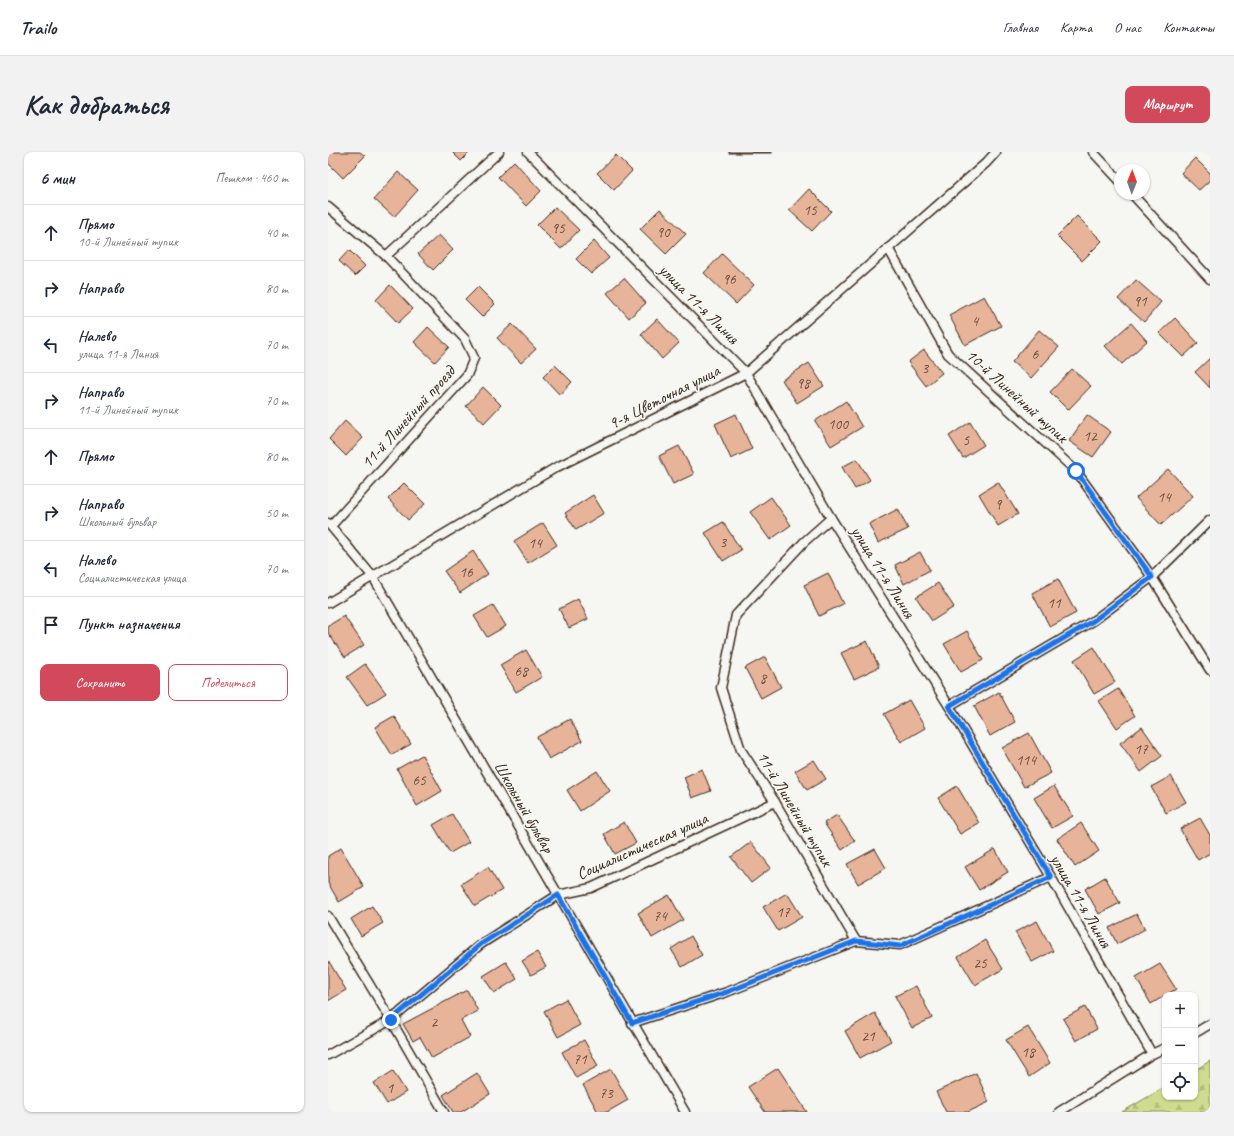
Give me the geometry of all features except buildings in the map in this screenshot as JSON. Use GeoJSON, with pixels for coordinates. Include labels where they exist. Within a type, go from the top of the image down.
{"type":"FeatureCollection","features":[{"type":"Feature","properties":{"kind":"lane"},"geometry":{"type":"LineString","coordinates":[[386,256],[499,152]]}},
{"type":"Feature","properties":{"kind":"lane","name":"улица 11-я Линия"},"geometry":{"type":"LineString","coordinates":[[528,152],[746,373],[831,518],[949,706],[1051,877],[1152,1054]]}},
{"type":"Feature","properties":{"kind":"lane","name":"9-я Цветочная улица"},"geometry":{"type":"LineString","coordinates":[[328,603],[555,468],[746,373],[986,163],[996,152]]}},
{"type":"Feature","properties":{"kind":"lane"},"geometry":{"type":"LineString","coordinates":[[1093,152],[1114,175]]}},
{"type":"Feature","properties":{"kind":"lane"},"geometry":{"type":"LineString","coordinates":[[1138,200],[1210,278]]}},
{"type":"Feature","properties":{"kind":"lane","name":"11-й Линейный проезд"},"geometry":{"type":"LineString","coordinates":[[328,207],[386,256],[464,339],[474,358],[467,376],[330,524]]}},
{"type":"Feature","properties":{"kind":"lane","name":"10-й Линейный тупик"},"geometry":{"type":"LineString","coordinates":[[888,248],[948,354],[1076,471],[1152,577],[1210,670]]}},
{"type":"Feature","properties":{"kind":"lane","name":"11-й Линейный тупик"},"geometry":{"type":"LineString","coordinates":[[831,518],[804,542],[736,615],[721,688],[741,750],[775,802],[856,941]]}},
{"type":"Feature","properties":{"kind":"lane"},"geometry":{"type":"LineString","coordinates":[[949,706],[1093,621],[1152,577],[1210,520]]}},
{"type":"Feature","properties":{"kind":"lane","name":"Школьный бульвар"},"geometry":{"type":"LineString","coordinates":[[330,524],[373,577],[685,1112]]}},
{"type":"Feature","properties":{"kind":"lane","name":"Социалистическая улица"},"geometry":{"type":"LineString","coordinates":[[328,1055],[391,1020],[481,944],[558,895],[592,888],[775,802]]}},
{"type":"Feature","properties":{"kind":"lane"},"geometry":{"type":"LineString","coordinates":[[632,1023],[727,992],[856,941],[900,946],[1051,877]]}},
{"type":"Feature","properties":{"kind":"lane"},"geometry":{"type":"LineString","coordinates":[[328,916],[391,1020],[444,1112]]}},
{"type":"Feature","properties":{"kind":"lane"},"geometry":{"type":"LineString","coordinates":[[1198,1031],[1210,1024]]}},
{"type":"Feature","properties":{"kind":"lane"},"geometry":{"type":"LineString","coordinates":[[1058,1112],[1152,1054],[1162,1049]]}},
{"type":"Feature","properties":{"kind":"green space"},"geometry":{"type":"Polygon","coordinates":[[[1210,1061],[1210,1112],[1122,1112],[1162,1089],[1162,1100],[1198,1100],[1198,1068],[1210,1061]]]}},
{"type":"Feature","properties":{"kind":"route"},"geometry":{"type":"LineString","coordinates":[[391,1020],[481,944],[558,895],[632,1023],[727,992],[856,941],[900,946],[1051,877],[949,706],[1093,621],[1152,577],[1076,471]]}}]}
